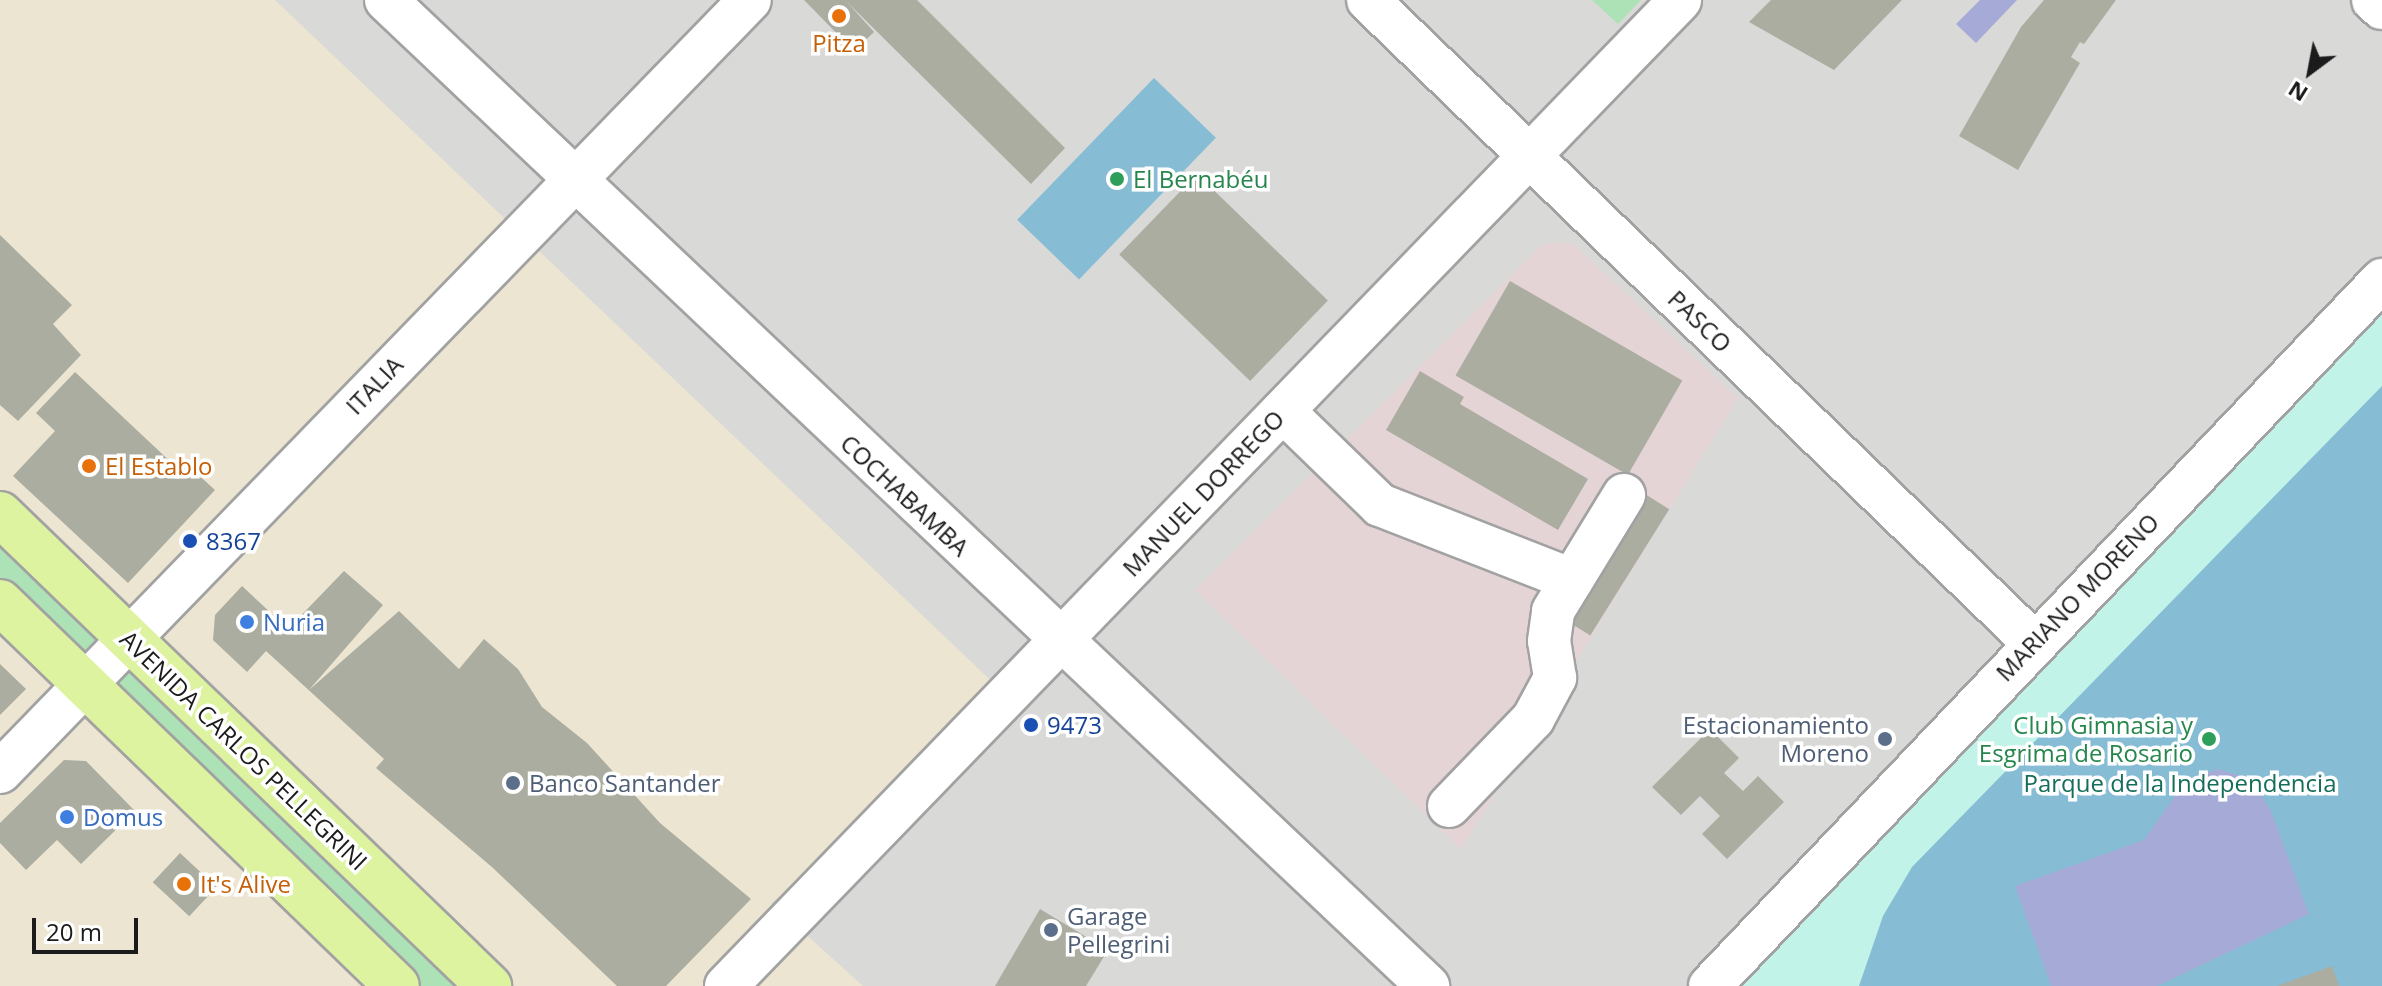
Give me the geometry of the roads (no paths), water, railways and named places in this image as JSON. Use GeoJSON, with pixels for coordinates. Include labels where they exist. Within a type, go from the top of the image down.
{"type":"FeatureCollection","features":[{"type":"Feature","properties":{"kind":"main road","name":"AVENIDA CARLOS PELLEGRINI"},"geometry":{"type":"LineString","coordinates":[[0,514],[489,986]]}},
{"type":"Feature","properties":{"kind":"main road"},"geometry":{"type":"LineString","coordinates":[[0,602],[397,986]]}},
{"type":"Feature","properties":{"kind":"street","name":"COCHABAMBA"},"geometry":{"type":"LineString","coordinates":[[386,0],[571,180],[1428,986]]}},
{"type":"Feature","properties":{"kind":"street","name":"ITALIA"},"geometry":{"type":"LineString","coordinates":[[0,772],[571,180],[750,0]]}},
{"type":"Feature","properties":{"kind":"street","name":"PASCO"},"geometry":{"type":"LineString","coordinates":[[1368,0],[2033,642]]}},
{"type":"Feature","properties":{"kind":"street","name":"MANUEL DORREGO"},"geometry":{"type":"LineString","coordinates":[[726,986],[1680,0]]}},
{"type":"Feature","properties":{"kind":"street"},"geometry":{"type":"LineString","coordinates":[[2373,0],[2382,8]]}},
{"type":"Feature","properties":{"kind":"street","name":"MARIANO MORENO"},"geometry":{"type":"LineString","coordinates":[[1723,979],[2033,642],[2382,280]]}},
{"type":"Feature","properties":{"kind":"street"},"geometry":{"type":"LineString","coordinates":[[1283,411],[1380,505],[1572,580]]}},
{"type":"Feature","properties":{"kind":"street"},"geometry":{"type":"LineString","coordinates":[[1449,806],[1540,706],[1555,678],[1549,641],[1553,611],[1624,495]]}},
{"type":"Feature","properties":{"kind":"place","name":"Pitza"},"geometry":{"type":"Point","coordinates":[839,16]}},
{"type":"Feature","properties":{"kind":"place","name":"El Bernabéu"},"geometry":{"type":"Point","coordinates":[1117,179]}},
{"type":"Feature","properties":{"kind":"place","name":"El Establo"},"geometry":{"type":"Point","coordinates":[89,466]}},
{"type":"Feature","properties":{"kind":"place","name":"8367"},"geometry":{"type":"Point","coordinates":[190,541]}},
{"type":"Feature","properties":{"kind":"place","name":"Nuria"},"geometry":{"type":"Point","coordinates":[247,622]}},
{"type":"Feature","properties":{"kind":"place","name":"9473"},"geometry":{"type":"Point","coordinates":[1031,725]}},
{"type":"Feature","properties":{"kind":"place","name":"Estacionamiento Moreno"},"geometry":{"type":"Point","coordinates":[1885,739]}},
{"type":"Feature","properties":{"kind":"place","name":"Club Gimnasia y Esgrima de Rosario"},"geometry":{"type":"Point","coordinates":[2209,739]}},
{"type":"Feature","properties":{"kind":"place","name":"Banco Santander"},"geometry":{"type":"Point","coordinates":[513,783]}},
{"type":"Feature","properties":{"kind":"place","name":"Domus"},"geometry":{"type":"Point","coordinates":[67,817]}},
{"type":"Feature","properties":{"kind":"place","name":"It's Alive"},"geometry":{"type":"Point","coordinates":[184,884]}},
{"type":"Feature","properties":{"kind":"place","name":"Garage Pellegrini"},"geometry":{"type":"Point","coordinates":[1051,930]}},
{"type":"Feature","properties":{"kind":"park label","name":"Parque de la Independencia"},"geometry":{"type":"Point","coordinates":[2180,783]}}]}
